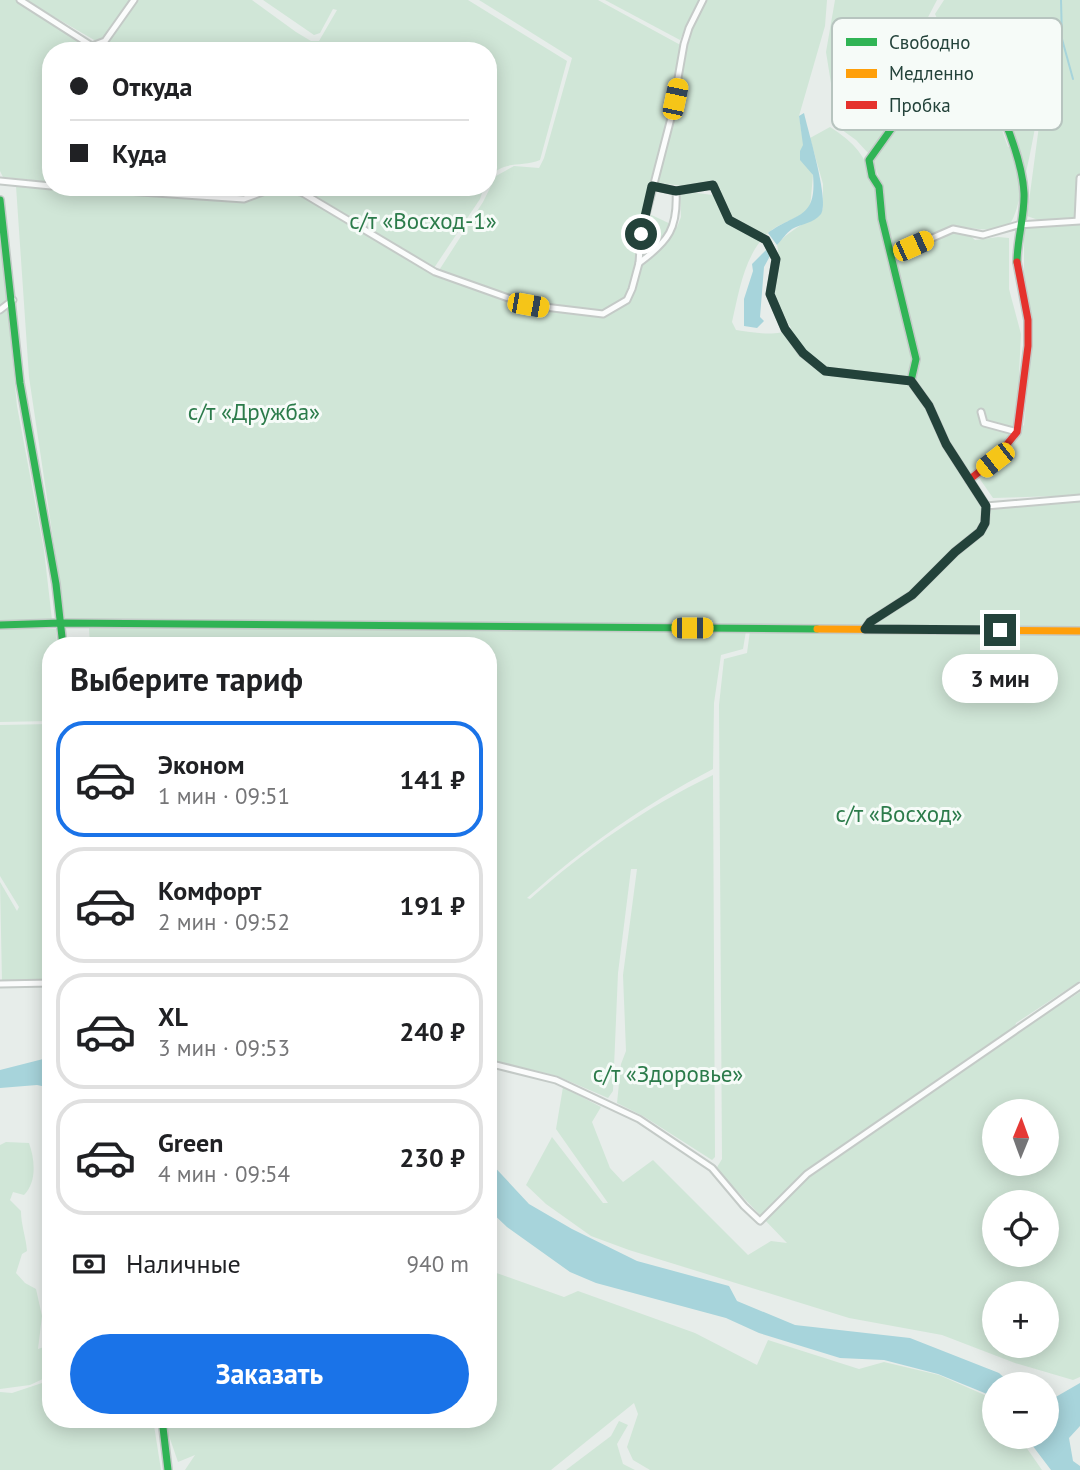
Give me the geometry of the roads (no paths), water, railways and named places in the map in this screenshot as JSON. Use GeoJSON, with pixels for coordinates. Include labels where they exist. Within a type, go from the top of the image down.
{"type":"FeatureCollection","features":[{"type":"Feature","properties":{"kind":"street"},"geometry":{"type":"LineString","coordinates":[[20,0],[86,42]]}},
{"type":"Feature","properties":{"kind":"street"},"geometry":{"type":"LineString","coordinates":[[102,42],[134,0]]}},
{"type":"Feature","properties":{"kind":"street"},"geometry":{"type":"LineString","coordinates":[[308,196],[435,272],[528,305],[603,314],[627,300],[639,263],[641,234],[671,118],[688,28],[703,0]]}},
{"type":"Feature","properties":{"kind":"street"},"geometry":{"type":"LineString","coordinates":[[890,130],[869,160],[872,176],[879,187],[882,219],[916,359],[911,381]]}},
{"type":"Feature","properties":{"kind":"street"},"geometry":{"type":"LineString","coordinates":[[969,480],[995,460],[1017,432],[1028,346],[1028,320],[1017,263],[1018,225],[1024,194],[1018,161],[1006,130]]}},
{"type":"Feature","properties":{"kind":"street"},"geometry":{"type":"LineString","coordinates":[[891,256],[953,229],[983,235],[1018,225],[1079,220],[1080,178]]}},
{"type":"Feature","properties":{"kind":"street"},"geometry":{"type":"LineString","coordinates":[[0,181],[42,185]]}},
{"type":"Feature","properties":{"kind":"street"},"geometry":{"type":"LineString","coordinates":[[652,186],[676,191],[713,185],[729,220],[766,240],[776,259],[770,294],[775,310],[785,329],[810,359],[825,371],[911,381],[929,406],[946,444],[986,506],[985,523],[980,532],[955,552],[912,595],[870,622],[865,629]]}},
{"type":"Feature","properties":{"kind":"street"},"geometry":{"type":"LineString","coordinates":[[639,263],[655,251],[670,233],[676,220],[676,191]]}},
{"type":"Feature","properties":{"kind":"street"},"geometry":{"type":"LineString","coordinates":[[200,196],[244,199],[252,196]]}},
{"type":"Feature","properties":{"kind":"street"},"geometry":{"type":"LineString","coordinates":[[0,200],[20,383],[62,637]]}},
{"type":"Feature","properties":{"kind":"street"},"geometry":{"type":"LineString","coordinates":[[0,310],[13,300]]}},
{"type":"Feature","properties":{"kind":"street"},"geometry":{"type":"LineString","coordinates":[[981,412],[984,423],[1017,432]]}},
{"type":"Feature","properties":{"kind":"street"},"geometry":{"type":"LineString","coordinates":[[986,506],[1080,498]]}},
{"type":"Feature","properties":{"kind":"street"},"geometry":{"type":"LineString","coordinates":[[0,625],[61,623],[1080,631]]}},
{"type":"Feature","properties":{"kind":"street"},"geometry":{"type":"LineString","coordinates":[[0,985],[42,983]]}},
{"type":"Feature","properties":{"kind":"street"},"geometry":{"type":"LineString","coordinates":[[497,1065],[556,1080],[639,1119],[712,1168],[744,1206],[760,1220],[807,1174],[1080,986]]}},
{"type":"Feature","properties":{"kind":"street"},"geometry":{"type":"LineString","coordinates":[[163,1428],[168,1470]]}},
{"type":"Feature","properties":{"kind":"water"},"geometry":{"type":"Polygon","coordinates":[[[804,113],[821,182],[823,207],[818,217],[792,229],[777,245],[768,233],[802,213],[812,200],[813,175],[800,160],[803,145],[799,116],[804,113]]]}},
{"type":"Feature","properties":{"kind":"water"},"geometry":{"type":"Polygon","coordinates":[[[767,249],[770,256],[764,267],[760,317],[764,321],[757,328],[744,326],[744,299],[753,271],[752,264],[767,249]]]}},
{"type":"Feature","properties":{"kind":"water"},"geometry":{"type":"Polygon","coordinates":[[[42,1059],[42,1086],[0,1088],[0,1070],[42,1059]]]}},
{"type":"Feature","properties":{"kind":"water"},"geometry":{"type":"Polygon","coordinates":[[[497,1170],[529,1204],[637,1261],[729,1286],[737,1301],[795,1325],[910,1338],[996,1372],[982,1372],[982,1392],[938,1374],[884,1360],[840,1358],[759,1333],[726,1318],[596,1283],[570,1272],[497,1218],[497,1170]]]}},
{"type":"Feature","properties":{"kind":"water"},"geometry":{"type":"Polygon","coordinates":[[[1080,1383],[1080,1426],[1069,1438],[1073,1461],[1080,1466],[1080,1470],[1051,1470],[1035,1449],[1059,1449],[1059,1395],[1080,1383]]]}},
{"type":"Feature","properties":{"kind":"waterway"},"geometry":{"type":"LineString","coordinates":[[1061,0],[1061,18]]}},
{"type":"Feature","properties":{"kind":"waterway"},"geometry":{"type":"LineString","coordinates":[[1062,39],[1073,79]]}},
{"type":"Feature","properties":{"kind":"park label","name":"с/т «Восход-1»"},"geometry":{"type":"Point","coordinates":[423,221]}},
{"type":"Feature","properties":{"kind":"park label","name":"с/т «Дружба»"},"geometry":{"type":"Point","coordinates":[254,412]}},
{"type":"Feature","properties":{"kind":"park label","name":"с/т «Восход»"},"geometry":{"type":"Point","coordinates":[899,814]}},
{"type":"Feature","properties":{"kind":"park label","name":"с/т «Здоровье»"},"geometry":{"type":"Point","coordinates":[668,1074]}}]}
